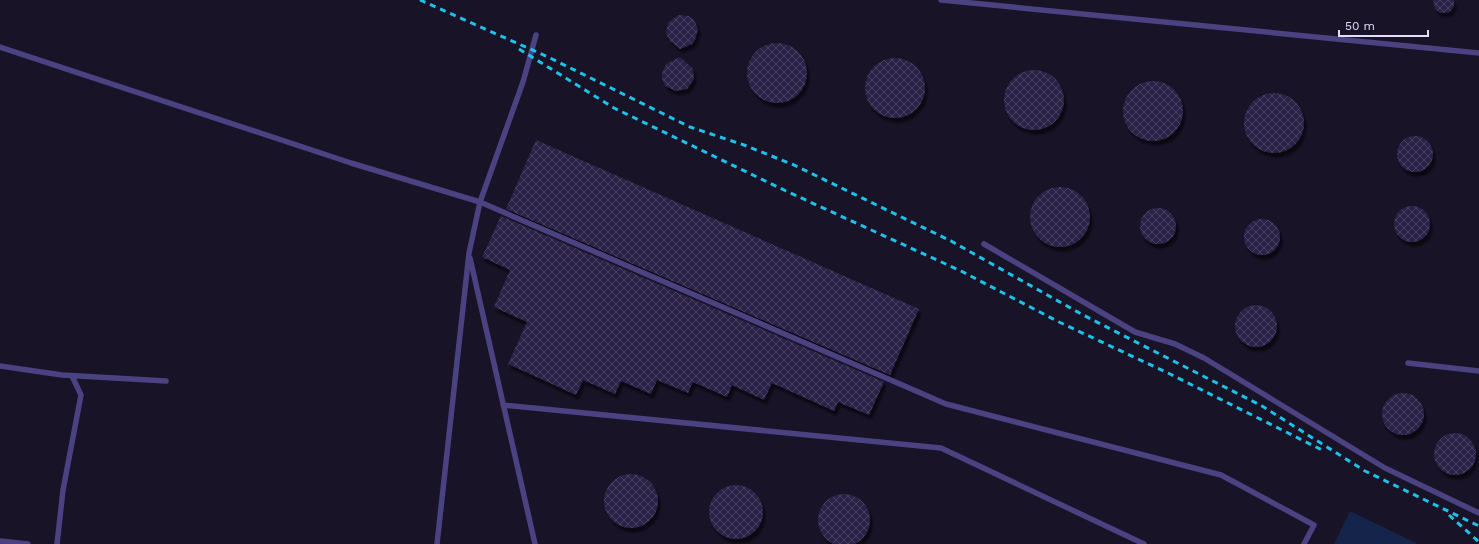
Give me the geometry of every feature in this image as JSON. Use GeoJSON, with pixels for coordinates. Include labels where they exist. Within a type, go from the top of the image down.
{"type":"FeatureCollection","features":[{"type":"Feature","properties":{"kind":"lane"},"geometry":{"type":"LineString","coordinates":[[941,0],[1479,53]]}},
{"type":"Feature","properties":{"kind":"lane"},"geometry":{"type":"LineString","coordinates":[[437,544],[469,253],[480,202],[523,82],[536,35]]}},
{"type":"Feature","properties":{"kind":"lane"},"geometry":{"type":"LineString","coordinates":[[0,47],[343,160],[480,202],[946,404],[1221,475],[1314,525],[1304,544]]}},
{"type":"Feature","properties":{"kind":"lane"},"geometry":{"type":"LineString","coordinates":[[984,244],[1135,332],[1175,344],[1204,358],[1385,468],[1479,513]]}},
{"type":"Feature","properties":{"kind":"lane"},"geometry":{"type":"LineString","coordinates":[[469,253],[536,544]]}},
{"type":"Feature","properties":{"kind":"lane"},"geometry":{"type":"LineString","coordinates":[[1408,363],[1479,371]]}},
{"type":"Feature","properties":{"kind":"lane"},"geometry":{"type":"LineString","coordinates":[[0,366],[72,376],[166,381]]}},
{"type":"Feature","properties":{"kind":"lane"},"geometry":{"type":"LineString","coordinates":[[57,544],[63,490],[81,395],[72,376]]}},
{"type":"Feature","properties":{"kind":"lane"},"geometry":{"type":"LineString","coordinates":[[503,405],[941,448],[1144,544]]}},
{"type":"Feature","properties":{"kind":"lane"},"geometry":{"type":"LineString","coordinates":[[0,541],[28,544]]}},
{"type":"Feature","properties":{"kind":"water"},"geometry":{"type":"Polygon","coordinates":[[[1350,511],[1418,544],[1334,544],[1350,511]]]}},
{"type":"Feature","properties":{"kind":"building"},"geometry":{"type":"Polygon","coordinates":[[[1433,0],[1454,0],[1454,6],[1450,12],[1440,13],[1435,9],[1433,0]]]}},
{"type":"Feature","properties":{"kind":"building"},"geometry":{"type":"Polygon","coordinates":[[[678,15],[689,16],[694,20],[698,29],[695,40],[692,44],[680,49],[670,41],[666,33],[668,23],[678,15]]]}},
{"type":"Feature","properties":{"kind":"building"},"geometry":{"type":"Polygon","coordinates":[[[771,43],[783,43],[794,48],[802,56],[807,67],[805,85],[794,98],[783,103],[771,103],[760,98],[752,90],[747,79],[747,67],[752,56],[760,48],[771,43]]]}},
{"type":"Feature","properties":{"kind":"building"},"geometry":{"type":"Polygon","coordinates":[[[680,57],[693,69],[694,79],[687,89],[676,91],[665,86],[662,73],[666,64],[680,57]]]}},
{"type":"Feature","properties":{"kind":"building"},"geometry":{"type":"Polygon","coordinates":[[[889,58],[901,58],[912,63],[920,71],[925,82],[923,100],[912,113],[901,118],[889,118],[878,113],[870,105],[865,94],[865,82],[870,71],[878,63],[889,58]]]}},
{"type":"Feature","properties":{"kind":"building"},"geometry":{"type":"Polygon","coordinates":[[[1028,70],[1040,70],[1051,75],[1059,83],[1064,94],[1062,112],[1051,125],[1040,130],[1028,130],[1017,125],[1009,117],[1004,106],[1004,94],[1009,83],[1017,75],[1028,70]]]}},
{"type":"Feature","properties":{"kind":"building"},"geometry":{"type":"Polygon","coordinates":[[[1147,81],[1159,81],[1170,86],[1178,94],[1183,105],[1181,123],[1170,136],[1159,141],[1147,141],[1136,136],[1128,128],[1123,117],[1123,105],[1128,94],[1136,86],[1147,81]]]}},
{"type":"Feature","properties":{"kind":"building"},"geometry":{"type":"Polygon","coordinates":[[[1268,93],[1280,93],[1291,98],[1299,106],[1304,117],[1302,135],[1291,148],[1280,153],[1268,153],[1257,148],[1249,140],[1244,129],[1244,117],[1249,106],[1257,98],[1268,93]]]}},
{"type":"Feature","properties":{"kind":"building"},"geometry":{"type":"Polygon","coordinates":[[[1419,136],[1428,141],[1432,147],[1432,161],[1428,167],[1419,172],[1411,172],[1402,167],[1398,161],[1397,150],[1402,141],[1408,137],[1419,136]]]}},
{"type":"Feature","properties":{"kind":"building"},"geometry":{"type":"Polygon","coordinates":[[[536,140],[919,309],[890,375],[506,209],[536,140]]]}},
{"type":"Feature","properties":{"kind":"building"},"geometry":{"type":"Polygon","coordinates":[[[1054,187],[1066,187],[1077,192],[1085,200],[1090,211],[1088,229],[1077,242],[1066,247],[1054,247],[1043,242],[1035,234],[1030,223],[1030,211],[1035,200],[1043,192],[1054,187]]]}},
{"type":"Feature","properties":{"kind":"building"},"geometry":{"type":"Polygon","coordinates":[[[1416,206],[1425,211],[1429,217],[1429,231],[1425,237],[1416,242],[1408,242],[1399,237],[1395,231],[1394,220],[1399,211],[1405,207],[1416,206]]]}},
{"type":"Feature","properties":{"kind":"building"},"geometry":{"type":"Polygon","coordinates":[[[1162,208],[1171,213],[1175,219],[1175,233],[1171,239],[1162,244],[1154,244],[1145,239],[1141,233],[1140,222],[1145,213],[1151,209],[1162,208]]]}},
{"type":"Feature","properties":{"kind":"building"},"geometry":{"type":"Polygon","coordinates":[[[501,216],[884,382],[869,415],[838,402],[834,411],[772,383],[764,400],[732,385],[727,397],[693,382],[688,393],[657,380],[651,394],[621,381],[615,394],[583,380],[576,395],[508,364],[527,322],[494,307],[510,270],[482,257],[501,216]]]}},
{"type":"Feature","properties":{"kind":"building"},"geometry":{"type":"Polygon","coordinates":[[[1266,219],[1275,224],[1279,230],[1279,244],[1275,250],[1266,255],[1258,255],[1249,250],[1245,244],[1244,233],[1249,224],[1255,220],[1266,219]]]}},
{"type":"Feature","properties":{"kind":"building"},"geometry":{"type":"Polygon","coordinates":[[[1252,305],[1260,305],[1268,308],[1274,314],[1277,326],[1274,338],[1268,344],[1260,347],[1252,347],[1244,344],[1238,338],[1235,330],[1235,322],[1238,314],[1244,308],[1252,305]]]}},
{"type":"Feature","properties":{"kind":"building"},"geometry":{"type":"Polygon","coordinates":[[[1399,393],[1407,393],[1415,396],[1421,402],[1424,414],[1421,426],[1415,432],[1407,435],[1399,435],[1391,432],[1385,426],[1382,418],[1382,410],[1385,402],[1391,396],[1399,393]]]}},
{"type":"Feature","properties":{"kind":"building"},"geometry":{"type":"Polygon","coordinates":[[[1451,433],[1459,433],[1467,436],[1473,442],[1476,454],[1473,466],[1467,472],[1459,475],[1451,475],[1443,472],[1437,466],[1434,458],[1434,450],[1437,442],[1443,436],[1451,433]]]}},
{"type":"Feature","properties":{"kind":"building"},"geometry":{"type":"Polygon","coordinates":[[[631,474],[641,476],[650,482],[656,491],[658,501],[656,511],[650,520],[641,526],[631,528],[621,526],[612,520],[606,511],[604,501],[606,491],[612,482],[621,476],[631,474]]]}},
{"type":"Feature","properties":{"kind":"building"},"geometry":{"type":"Polygon","coordinates":[[[736,485],[746,487],[755,493],[761,502],[763,512],[761,522],[755,531],[746,537],[736,539],[726,537],[717,531],[711,522],[709,512],[711,502],[717,493],[726,487],[736,485]]]}},
{"type":"Feature","properties":{"kind":"building"},"geometry":{"type":"Polygon","coordinates":[[[839,494],[849,494],[863,501],[870,515],[870,525],[863,539],[849,546],[839,546],[829,542],[822,535],[818,525],[818,515],[822,505],[829,498],[839,494]]]}},
{"type":"Feature","properties":{"kind":"railway"},"geometry":{"type":"LineString","coordinates":[[420,0],[548,57],[690,127],[744,145],[794,165],[951,241],[1083,315],[1262,406],[1365,471],[1479,526]]}},
{"type":"Feature","properties":{"kind":"railway"},"geometry":{"type":"LineString","coordinates":[[519,49],[614,108],[786,191],[961,271],[1059,322],[1168,373],[1322,450]]}},
{"type":"Feature","properties":{"kind":"railway"},"geometry":{"type":"LineString","coordinates":[[1449,515],[1479,542]]}}]}
